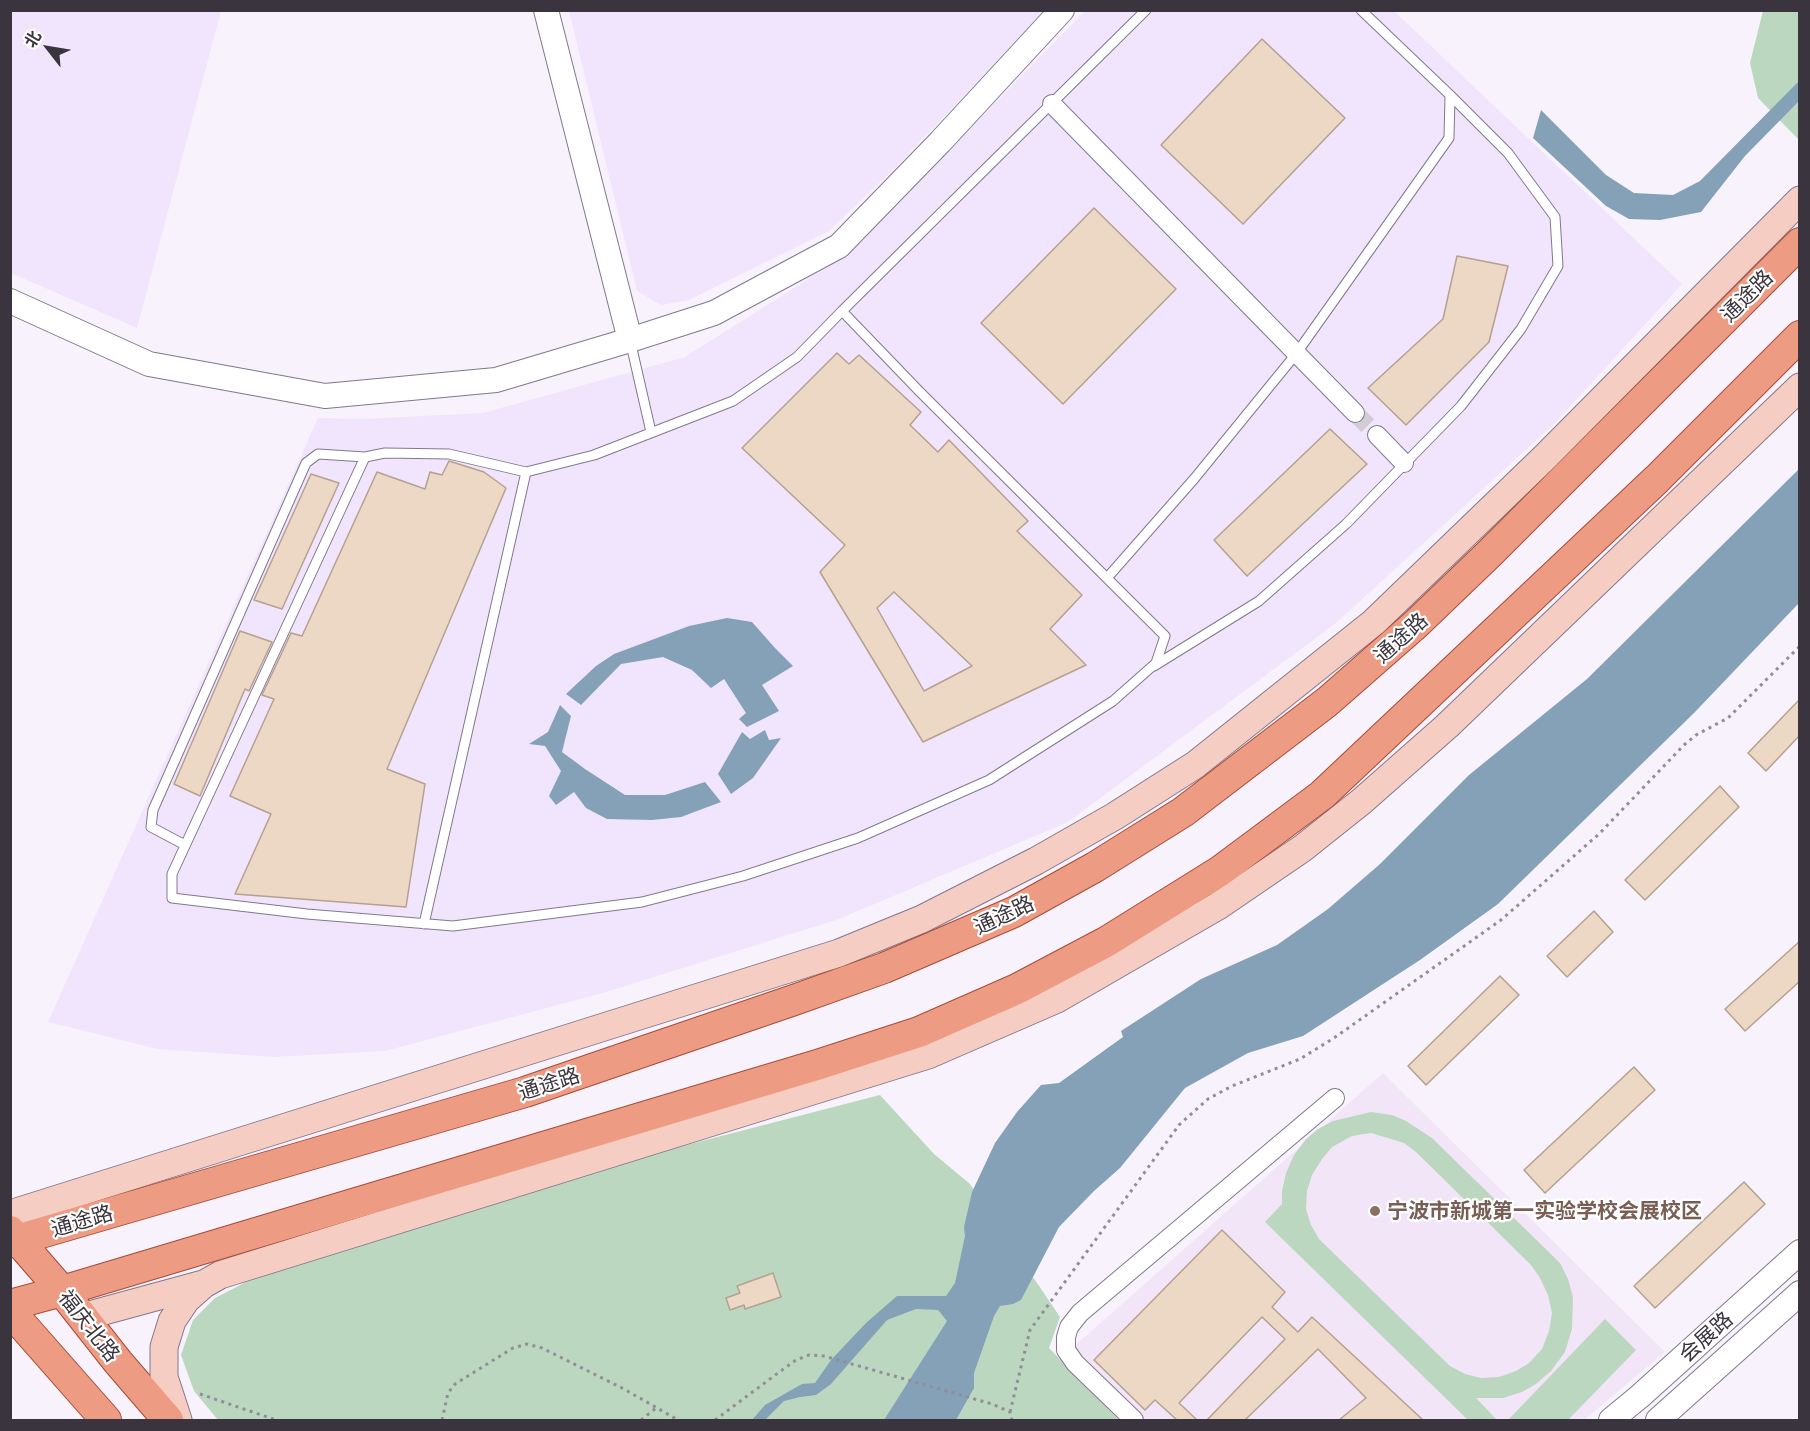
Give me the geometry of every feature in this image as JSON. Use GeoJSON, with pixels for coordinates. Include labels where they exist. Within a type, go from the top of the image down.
{"type":"FeatureCollection","features":[{"type":"Feature","properties":{"kind":"main road"},"geometry":{"type":"LineString","coordinates":[[12,1232],[839,953],[922,920],[1036,861],[1105,822],[1195,765],[1374,622],[1544,458],[1800,200]]}},
{"type":"Feature","properties":{"kind":"main road","name":"通途路"},"geometry":{"type":"LineString","coordinates":[[12,1232],[525,1092],[884,968],[1014,912],[1095,867],[1192,806],[1327,702],[1416,624],[1490,553],[1800,243]]}},
{"type":"Feature","properties":{"kind":"main road"},"geometry":{"type":"LineString","coordinates":[[10,1305],[817,1065],[919,1032],[1017,989],[1106,942],[1220,871],[1322,795],[1657,479],[1800,336]]}},
{"type":"Feature","properties":{"kind":"main road"},"geometry":{"type":"LineString","coordinates":[[178,1420],[164,1377],[164,1347],[172,1321],[186,1300],[204,1284],[220,1275],[928,1055],[1057,999],[1218,906],[1303,848],[1362,801],[1447,726],[1800,387]]}},
{"type":"Feature","properties":{"kind":"main road","name":"福庆北路"},"geometry":{"type":"LineString","coordinates":[[12,1232],[168,1420]]}},
{"type":"Feature","properties":{"kind":"main road"},"geometry":{"type":"LineString","coordinates":[[82,1317],[204,1284]]}},
{"type":"Feature","properties":{"kind":"main road"},"geometry":{"type":"LineString","coordinates":[[10,1311],[106,1420]]}},
{"type":"Feature","properties":{"kind":"street"},"geometry":{"type":"LineString","coordinates":[[546,10],[630,340]]}},
{"type":"Feature","properties":{"kind":"street"},"geometry":{"type":"LineString","coordinates":[[10,301],[149,364],[325,396],[496,380],[714,313],[839,246],[940,142],[1062,10]]}},
{"type":"Feature","properties":{"kind":"street"},"geometry":{"type":"LineString","coordinates":[[1052,104],[1355,413]]}},
{"type":"Feature","properties":{"kind":"street"},"geometry":{"type":"LineString","coordinates":[[1377,435],[1404,463]]}},
{"type":"Feature","properties":{"kind":"street"},"geometry":{"type":"LineString","coordinates":[[1134,1420],[1075,1363],[1066,1350],[1069,1327],[1080,1313],[1335,1098]]}},
{"type":"Feature","properties":{"kind":"street","name":"会展路"},"geometry":{"type":"LineString","coordinates":[[1611,1420],[1640,1397],[1800,1252]]}},
{"type":"Feature","properties":{"kind":"street","name":"会展路"},"geometry":{"type":"LineString","coordinates":[[1660,1420],[1800,1293]]}},
{"type":"Feature","properties":{"kind":"street"},"geometry":{"type":"LineString","coordinates":[[1640,1397],[1660,1420]]}},
{"type":"Feature","properties":{"kind":"lane"},"geometry":{"type":"LineString","coordinates":[[185,845],[151,827],[153,810],[306,463],[318,454],[365,457],[385,453],[449,454],[526,472],[594,455],[733,401],[797,357],[1146,10]]}},
{"type":"Feature","properties":{"kind":"lane"},"geometry":{"type":"LineString","coordinates":[[1150,669],[1258,602],[1346,524],[1461,406],[1521,329],[1558,266],[1555,217],[1508,153],[1361,10]]}},
{"type":"Feature","properties":{"kind":"lane"},"geometry":{"type":"LineString","coordinates":[[1107,578],[1194,479],[1296,354],[1449,138],[1450,95]]}},
{"type":"Feature","properties":{"kind":"lane"},"geometry":{"type":"LineString","coordinates":[[365,457],[172,874],[172,898],[307,914],[453,926],[642,902],[743,876],[858,838],[989,780],[1113,701],[1156,663],[1165,636],[842,311]]}},
{"type":"Feature","properties":{"kind":"lane"},"geometry":{"type":"LineString","coordinates":[[630,340],[651,432]]}},
{"type":"Feature","properties":{"kind":"lane"},"geometry":{"type":"LineString","coordinates":[[424,924],[526,472]]}},
{"type":"Feature","properties":{"kind":"path"},"geometry":{"type":"LineString","coordinates":[[1012,1420],[1010,1412],[1030,1330],[1185,1119],[1208,1099],[1232,1086],[1300,1059],[1334,1038],[1501,920],[1599,834],[1684,745],[1696,735],[1728,718],[1800,646]]}},
{"type":"Feature","properties":{"kind":"path"},"geometry":{"type":"LineString","coordinates":[[442,1420],[448,1393],[455,1384],[513,1348],[527,1344],[542,1348],[624,1389],[678,1420]]}},
{"type":"Feature","properties":{"kind":"path"},"geometry":{"type":"LineString","coordinates":[[715,1420],[796,1360],[808,1354],[824,1356],[978,1400],[1010,1412]]}},
{"type":"Feature","properties":{"kind":"path"},"geometry":{"type":"LineString","coordinates":[[200,1394],[276,1420]]}},
{"type":"Feature","properties":{"kind":"path"},"geometry":{"type":"LineString","coordinates":[[641,1420],[657,1408]]}},
{"type":"Feature","properties":{"kind":"shaded area"},"geometry":{"type":"Polygon","coordinates":[[[11,10],[221,11],[137,328],[11,273],[11,10]]]}},
{"type":"Feature","properties":{"kind":"shaded area"},"geometry":{"type":"Polygon","coordinates":[[[569,11],[1045,11],[894,169],[829,231],[689,300],[661,305],[637,291],[569,11]]]}},
{"type":"Feature","properties":{"kind":"shaded area"},"geometry":{"type":"Polygon","coordinates":[[[1085,11],[1394,11],[1682,284],[1555,423],[1336,623],[1068,822],[839,919],[603,993],[385,1051],[275,1057],[158,1049],[48,1022],[318,418],[363,419],[483,413],[685,357],[846,255],[1085,11]]]}},
{"type":"Feature","properties":{"kind":"shaded area","name":"宁波市新城第一实验学校会展校区"},"geometry":{"type":"Polygon","coordinates":[[[1383,1073],[1665,1352],[1584,1420],[1141,1420],[1070,1350],[1383,1073]]]}},
{"type":"Feature","properties":{"kind":"green space"},"geometry":{"type":"Polygon","coordinates":[[[1763,11],[1799,11],[1799,140],[1758,98],[1750,63],[1763,11]]]}},
{"type":"Feature","properties":{"kind":"green space"},"geometry":{"type":"Polygon","coordinates":[[[880,1095],[934,1154],[970,1184],[1060,1317],[1049,1348],[1119,1420],[218,1420],[194,1391],[181,1355],[193,1320],[215,1298],[246,1282],[311,1258],[671,1149],[880,1095]]]}},
{"type":"Feature","properties":{"kind":"green space"},"geometry":{"type":"Polygon","coordinates":[[[1371,1112],[1392,1115],[1406,1121],[1432,1138],[1560,1263],[1573,1297],[1572,1329],[1565,1352],[1551,1371],[1522,1392],[1503,1398],[1476,1398],[1497,1420],[1468,1420],[1265,1222],[1282,1204],[1286,1173],[1294,1155],[1306,1139],[1333,1121],[1371,1112]],[[1371,1133],[1352,1136],[1332,1147],[1312,1175],[1307,1191],[1306,1209],[1311,1225],[1319,1239],[1450,1366],[1465,1374],[1481,1378],[1499,1377],[1516,1371],[1529,1363],[1542,1349],[1549,1331],[1552,1313],[1548,1295],[1540,1278],[1531,1265],[1416,1152],[1404,1143],[1371,1133]]]}},
{"type":"Feature","properties":{"kind":"green space"},"geometry":{"type":"Polygon","coordinates":[[[1605,1319],[1636,1350],[1568,1420],[1508,1420],[1605,1319]]]}},
{"type":"Feature","properties":{"kind":"water"},"geometry":{"type":"Polygon","coordinates":[[[1799,81],[1799,101],[1745,156],[1701,212],[1660,220],[1629,219],[1606,206],[1533,138],[1541,110],[1606,175],[1634,193],[1673,195],[1700,181],[1799,81]]]}},
{"type":"Feature","properties":{"kind":"water"},"geometry":{"type":"Polygon","coordinates":[[[1799,469],[1799,603],[1694,713],[1498,904],[1420,960],[1303,1036],[1248,1053],[1185,1088],[1120,1168],[1059,1227],[1021,1300],[1000,1306],[994,1316],[974,1373],[974,1388],[956,1420],[884,1420],[947,1321],[938,1310],[916,1309],[887,1320],[831,1384],[816,1395],[784,1401],[765,1420],[752,1420],[765,1405],[802,1384],[815,1383],[831,1360],[866,1323],[897,1296],[946,1296],[955,1283],[972,1192],[995,1143],[1017,1112],[1041,1085],[1059,1083],[1123,1037],[1121,1031],[1201,979],[1277,945],[1328,909],[1380,864],[1469,775],[1587,679],[1799,469]]]}},
{"type":"Feature","properties":{"kind":"water"},"geometry":{"type":"Polygon","coordinates":[[[727,618],[752,622],[793,666],[762,685],[779,711],[747,727],[739,719],[746,713],[724,679],[711,688],[692,670],[663,657],[621,664],[581,705],[566,694],[596,666],[614,654],[689,626],[727,618]]]}},
{"type":"Feature","properties":{"kind":"water"},"geometry":{"type":"Polygon","coordinates":[[[560,705],[571,716],[562,752],[625,795],[665,795],[705,782],[721,802],[681,817],[652,820],[607,819],[586,808],[574,792],[556,805],[549,796],[561,771],[545,746],[529,744],[548,732],[560,705]]]}},
{"type":"Feature","properties":{"kind":"water"},"geometry":{"type":"Polygon","coordinates":[[[765,730],[769,740],[781,738],[753,778],[731,794],[718,774],[742,732],[750,739],[765,730]]]}},
{"type":"Feature","properties":{"kind":"building"},"geometry":{"type":"Polygon","coordinates":[[[1262,39],[1345,118],[1243,224],[1161,145],[1262,39]]]}},
{"type":"Feature","properties":{"kind":"building"},"geometry":{"type":"Polygon","coordinates":[[[1094,208],[1176,289],[1063,404],[981,323],[1094,208]]]}},
{"type":"Feature","properties":{"kind":"building"},"geometry":{"type":"Polygon","coordinates":[[[1457,256],[1508,266],[1489,342],[1406,425],[1368,388],[1443,319],[1457,256]]]}},
{"type":"Feature","properties":{"kind":"building"},"geometry":{"type":"Polygon","coordinates":[[[837,353],[849,364],[859,355],[921,412],[910,425],[938,452],[949,440],[1028,521],[1017,531],[1082,595],[1050,629],[1086,665],[923,742],[820,572],[845,545],[742,448],[837,353]],[[894,592],[877,608],[924,691],[972,666],[894,592]]]}},
{"type":"Feature","properties":{"kind":"building"},"geometry":{"type":"Polygon","coordinates":[[[1330,429],[1367,464],[1247,576],[1214,540],[1330,429]]]}},
{"type":"Feature","properties":{"kind":"building"},"geometry":{"type":"Polygon","coordinates":[[[449,461],[484,472],[506,488],[387,769],[425,784],[406,907],[235,894],[271,814],[230,796],[274,699],[262,695],[291,633],[302,636],[377,472],[425,489],[430,472],[442,475],[449,461]]]}},
{"type":"Feature","properties":{"kind":"building"},"geometry":{"type":"Polygon","coordinates":[[[311,474],[339,483],[282,609],[254,600],[311,474]]]}},
{"type":"Feature","properties":{"kind":"building"},"geometry":{"type":"Polygon","coordinates":[[[240,631],[272,642],[249,691],[245,689],[200,796],[174,784],[240,631]]]}},
{"type":"Feature","properties":{"kind":"building"},"geometry":{"type":"Polygon","coordinates":[[[1800,699],[1800,735],[1766,771],[1748,753],[1800,699]]]}},
{"type":"Feature","properties":{"kind":"building"},"geometry":{"type":"Polygon","coordinates":[[[1720,786],[1739,807],[1645,900],[1625,880],[1720,786]]]}},
{"type":"Feature","properties":{"kind":"building"},"geometry":{"type":"Polygon","coordinates":[[[1594,911],[1613,932],[1567,977],[1547,956],[1594,911]]]}},
{"type":"Feature","properties":{"kind":"building"},"geometry":{"type":"Polygon","coordinates":[[[1800,941],[1800,981],[1745,1031],[1725,1009],[1800,941]]]}},
{"type":"Feature","properties":{"kind":"building"},"geometry":{"type":"Polygon","coordinates":[[[1500,976],[1519,995],[1426,1085],[1408,1066],[1500,976]]]}},
{"type":"Feature","properties":{"kind":"building"},"geometry":{"type":"Polygon","coordinates":[[[1634,1067],[1655,1090],[1545,1193],[1524,1170],[1634,1067]]]}},
{"type":"Feature","properties":{"kind":"building"},"geometry":{"type":"Polygon","coordinates":[[[1744,1182],[1765,1204],[1655,1308],[1634,1286],[1744,1182]]]}},
{"type":"Feature","properties":{"kind":"building"},"geometry":{"type":"Polygon","coordinates":[[[1222,1230],[1285,1292],[1272,1307],[1298,1332],[1312,1317],[1423,1420],[1339,1420],[1366,1398],[1318,1349],[1245,1420],[1207,1420],[1285,1339],[1262,1317],[1179,1403],[1197,1420],[1177,1420],[1155,1400],[1145,1410],[1094,1360],[1222,1230]]]}},
{"type":"Feature","properties":{"kind":"building"},"geometry":{"type":"Polygon","coordinates":[[[773,1273],[781,1297],[745,1309],[744,1305],[730,1310],[726,1298],[740,1293],[737,1286],[773,1273]]]}},
{"type":"Feature","properties":{"kind":"tunnel"},"geometry":{"type":"LineString","coordinates":[[1355,413],[1377,435]]}},
{"type":"Feature","properties":{"kind":"place","name":"宁波市新城第一实验学校会展校区"},"geometry":{"type":"Point","coordinates":[1375,1211]}}]}
